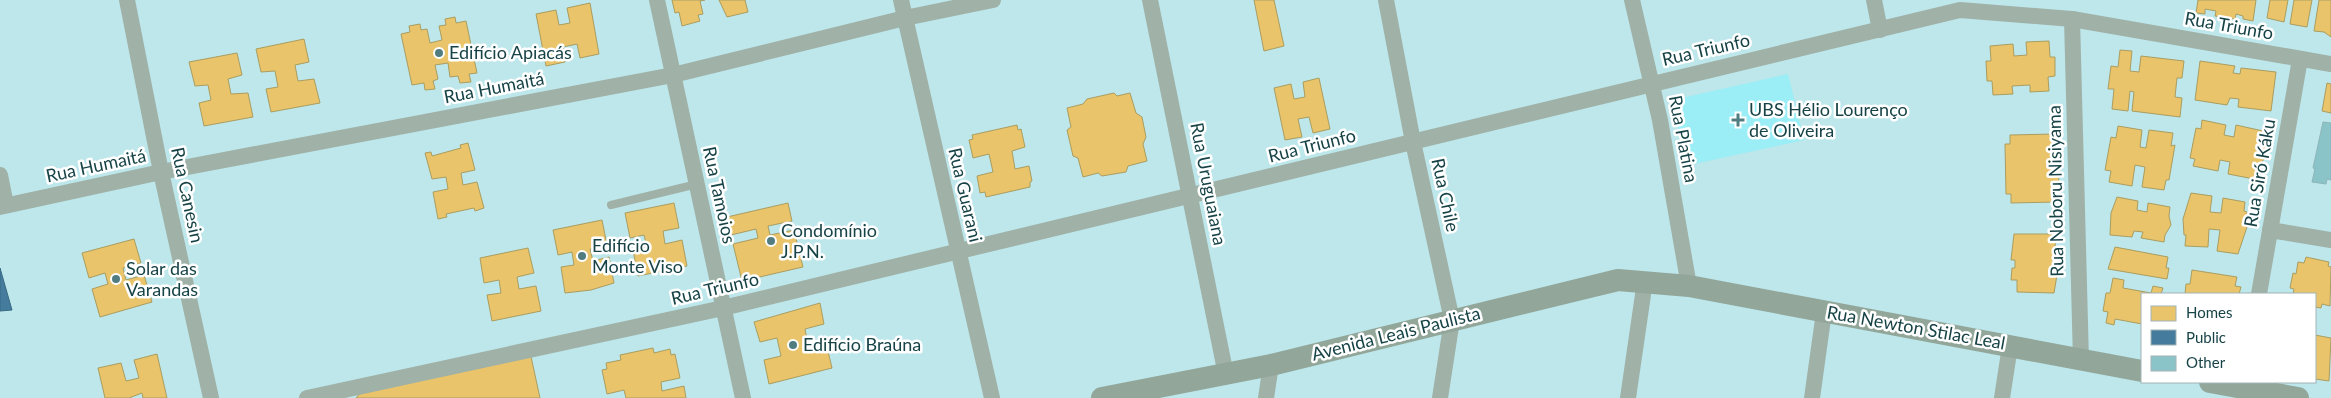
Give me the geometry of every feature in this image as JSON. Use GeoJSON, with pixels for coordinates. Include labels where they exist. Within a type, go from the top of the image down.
{"type":"FeatureCollection","features":[{"type":"Feature","properties":{"kind":"street","name":"Rua Canesin"},"geometry":{"type":"LineString","coordinates":[[127,0],[161,172],[211,398]]}},
{"type":"Feature","properties":{"kind":"street","name":"Rua Tamoios"},"geometry":{"type":"LineString","coordinates":[[657,0],[743,398]]}},
{"type":"Feature","properties":{"kind":"street","name":"Rua Guarani"},"geometry":{"type":"LineString","coordinates":[[901,0],[992,398]]}},
{"type":"Feature","properties":{"kind":"street","name":"Rua Humaitá"},"geometry":{"type":"LineString","coordinates":[[3,206],[161,172],[673,75],[905,18],[993,0]]}},
{"type":"Feature","properties":{"kind":"street","name":"Rua Uruguaiana"},"geometry":{"type":"LineString","coordinates":[[1150,0],[1226,375]]}},
{"type":"Feature","properties":{"kind":"street","name":"Rua Chile"},"geometry":{"type":"LineString","coordinates":[[1386,0],[1413,142],[1452,320],[1440,398]]}},
{"type":"Feature","properties":{"kind":"street","name":"Rua Platina"},"geometry":{"type":"LineString","coordinates":[[1632,0],[1652,84],[1689,286]]}},
{"type":"Feature","properties":{"kind":"street"},"geometry":{"type":"LineString","coordinates":[[1874,0],[1880,30]]}},
{"type":"Feature","properties":{"kind":"street","name":"Rua Triunfo"},"geometry":{"type":"LineString","coordinates":[[307,398],[326,396],[723,308],[1960,10],[2072,19],[2331,64]]}},
{"type":"Feature","properties":{"kind":"street","name":"Rua Noboru Nisiyama"},"geometry":{"type":"LineString","coordinates":[[2072,19],[2080,361]]}},
{"type":"Feature","properties":{"kind":"street","name":"Rua Siró Káku"},"geometry":{"type":"LineString","coordinates":[[2259,293],[2300,59]]}},
{"type":"Feature","properties":{"kind":"street"},"geometry":{"type":"LineString","coordinates":[[0,175],[3,206]]}},
{"type":"Feature","properties":{"kind":"street"},"geometry":{"type":"LineString","coordinates":[[2270,230],[2331,240]]}},
{"type":"Feature","properties":{"kind":"street","name":"Avenida Leais Paulista"},"geometry":{"type":"LineString","coordinates":[[1102,398],[1271,365],[1618,280],[1689,286]]}},
{"type":"Feature","properties":{"kind":"street"},"geometry":{"type":"LineString","coordinates":[[1628,398],[1645,281]]}},
{"type":"Feature","properties":{"kind":"street","name":"Rua Newton Stilac Leal"},"geometry":{"type":"LineString","coordinates":[[1689,286],[2010,346],[2080,361],[2141,371]]}},
{"type":"Feature","properties":{"kind":"street"},"geometry":{"type":"LineString","coordinates":[[1812,398],[1824,312]]}},
{"type":"Feature","properties":{"kind":"street"},"geometry":{"type":"LineString","coordinates":[[2002,398],[2010,346]]}},
{"type":"Feature","properties":{"kind":"street"},"geometry":{"type":"LineString","coordinates":[[1266,398],[1271,365]]}},
{"type":"Feature","properties":{"kind":"street"},"geometry":{"type":"LineString","coordinates":[[2226,383],[2243,384],[2298,398]]}},
{"type":"Feature","properties":{"kind":"lane"},"geometry":{"type":"LineString","coordinates":[[610,205],[697,184]]}},
{"type":"Feature","properties":{"kind":"shaded area","name":"UBS Hélio Lourenço de Oliveira"},"geometry":{"type":"Polygon","coordinates":[[[1788,74],[1804,140],[1685,166],[1673,100],[1788,74]]]}},
{"type":"Feature","properties":{"kind":"building: Homes"},"geometry":{"type":"Polygon","coordinates":[[[672,0],[705,0],[700,1],[703,14],[698,15],[700,21],[682,26],[679,12],[675,13],[672,0]]]}},
{"type":"Feature","properties":{"kind":"building: Homes"},"geometry":{"type":"Polygon","coordinates":[[[719,0],[745,0],[748,12],[727,17],[719,0]]]}},
{"type":"Feature","properties":{"kind":"building: Homes"},"geometry":{"type":"Polygon","coordinates":[[[1254,0],[1274,0],[1284,46],[1264,51],[1254,0]]]}},
{"type":"Feature","properties":{"kind":"building: Homes"},"geometry":{"type":"Polygon","coordinates":[[[2198,0],[2256,0],[2253,21],[2243,19],[2243,16],[2236,14],[2235,19],[2215,16],[2216,11],[2205,9],[2205,14],[2196,13],[2198,0]]]}},
{"type":"Feature","properties":{"kind":"building: Homes"},"geometry":{"type":"Polygon","coordinates":[[[2270,0],[2288,0],[2284,22],[2267,18],[2270,0]]]}},
{"type":"Feature","properties":{"kind":"building: Homes"},"geometry":{"type":"Polygon","coordinates":[[[2294,0],[2312,0],[2307,27],[2290,24],[2294,0]]]}},
{"type":"Feature","properties":{"kind":"building: Homes"},"geometry":{"type":"Polygon","coordinates":[[[2319,0],[2331,0],[2331,37],[2324,32],[2314,31],[2319,0]]]}},
{"type":"Feature","properties":{"kind":"building: Homes"},"geometry":{"type":"Polygon","coordinates":[[[590,3],[599,54],[580,58],[577,44],[563,47],[565,62],[546,66],[536,14],[556,10],[559,25],[570,23],[567,8],[590,3]]]}},
{"type":"Feature","properties":{"kind":"building: Homes","name":"Edifício Apiacás"},"geometry":{"type":"Polygon","coordinates":[[[455,17],[456,23],[466,21],[477,73],[469,74],[471,82],[460,83],[458,76],[450,77],[448,63],[435,65],[438,79],[433,81],[435,89],[425,90],[424,83],[412,85],[401,34],[410,32],[409,26],[420,24],[421,30],[427,29],[430,43],[442,40],[439,26],[446,25],[445,19],[455,17]]]}},
{"type":"Feature","properties":{"kind":"building: Homes"},"geometry":{"type":"Polygon","coordinates":[[[304,39],[309,62],[295,65],[298,81],[314,79],[320,103],[271,112],[266,89],[278,87],[275,71],[261,72],[256,49],[304,39]]]}},
{"type":"Feature","properties":{"kind":"building: Homes"},"geometry":{"type":"Polygon","coordinates":[[[2049,41],[2050,57],[2055,57],[2055,76],[2048,77],[2049,91],[2030,92],[2030,85],[2012,86],[2013,94],[1993,95],[1992,81],[1987,81],[1986,61],[1991,61],[1990,46],[2013,44],[2014,56],[2027,55],[2026,42],[2049,41]]]}},
{"type":"Feature","properties":{"kind":"building: Homes"},"geometry":{"type":"Polygon","coordinates":[[[2120,50],[2132,51],[2130,71],[2139,72],[2141,56],[2184,61],[2182,78],[2177,78],[2175,97],[2182,98],[2180,117],[2132,111],[2134,92],[2130,91],[2128,111],[2112,109],[2114,89],[2108,89],[2111,66],[2118,67],[2120,50]]]}},
{"type":"Feature","properties":{"kind":"building: Homes"},"geometry":{"type":"Polygon","coordinates":[[[237,53],[242,75],[228,79],[231,94],[248,93],[253,117],[204,126],[199,103],[211,100],[208,85],[195,86],[189,62],[237,53]]]}},
{"type":"Feature","properties":{"kind":"building: Homes"},"geometry":{"type":"Polygon","coordinates":[[[2200,61],[2235,66],[2233,73],[2240,74],[2241,68],[2276,72],[2271,111],[2238,107],[2239,99],[2230,98],[2227,105],[2195,100],[2200,61]]]}},
{"type":"Feature","properties":{"kind":"building: Homes"},"geometry":{"type":"Polygon","coordinates":[[[1319,78],[1330,129],[1313,133],[1309,117],[1298,119],[1302,137],[1285,140],[1274,88],[1291,84],[1294,99],[1305,97],[1303,82],[1319,78]]]}},
{"type":"Feature","properties":{"kind":"building: Homes"},"geometry":{"type":"Polygon","coordinates":[[[2327,83],[2331,84],[2331,113],[2322,111],[2327,83]]]}},
{"type":"Feature","properties":{"kind":"building: Homes"},"geometry":{"type":"Polygon","coordinates":[[[1114,93],[1117,96],[1130,93],[1136,113],[1142,117],[1146,137],[1143,144],[1147,161],[1128,166],[1126,172],[1102,176],[1098,173],[1083,177],[1078,158],[1073,156],[1067,130],[1071,127],[1067,108],[1083,104],[1087,99],[1114,93]]]}},
{"type":"Feature","properties":{"kind":"building: Homes"},"geometry":{"type":"Polygon","coordinates":[[[2202,120],[2226,125],[2224,135],[2234,137],[2236,125],[2263,131],[2262,139],[2267,140],[2261,170],[2256,169],[2254,179],[2228,174],[2230,162],[2220,160],[2218,171],[2193,166],[2195,159],[2190,158],[2196,128],[2201,129],[2202,120]]]}},
{"type":"Feature","properties":{"kind":"building: Homes"},"geometry":{"type":"Polygon","coordinates":[[[1017,125],[1018,130],[1021,129],[1025,147],[1012,151],[1015,169],[1029,166],[1032,181],[1030,182],[1030,187],[986,197],[985,192],[980,193],[977,176],[993,172],[989,154],[973,158],[969,140],[973,139],[972,135],[1017,125]]]}},
{"type":"Feature","properties":{"kind":"building: Homes"},"geometry":{"type":"Polygon","coordinates":[[[2118,126],[2142,130],[2140,147],[2146,148],[2149,130],[2173,133],[2171,146],[2175,145],[2169,180],[2166,180],[2164,190],[2142,187],[2145,167],[2135,165],[2132,186],[2109,182],[2111,171],[2105,170],[2111,137],[2116,138],[2118,126]]]}},
{"type":"Feature","properties":{"kind":"building: Homes"},"geometry":{"type":"Polygon","coordinates":[[[2055,134],[2055,143],[2058,142],[2059,192],[2056,193],[2056,202],[2011,203],[2011,194],[2006,194],[2005,144],[2010,144],[2010,135],[2055,134]]]}},
{"type":"Feature","properties":{"kind":"building: Homes"},"geometry":{"type":"Polygon","coordinates":[[[468,143],[475,170],[461,173],[463,185],[477,182],[484,208],[475,211],[474,208],[446,214],[447,217],[438,219],[433,192],[448,189],[446,177],[432,179],[425,153],[431,152],[432,156],[461,148],[460,145],[468,143]]]}},
{"type":"Feature","properties":{"kind":"building: Homes"},"geometry":{"type":"Polygon","coordinates":[[[2191,193],[2212,196],[2210,212],[2221,213],[2223,198],[2245,202],[2244,211],[2247,212],[2247,227],[2238,254],[2217,251],[2220,230],[2209,229],[2208,247],[2185,246],[2186,235],[2184,235],[2183,219],[2191,193]]]}},
{"type":"Feature","properties":{"kind":"building: Homes"},"geometry":{"type":"Polygon","coordinates":[[[2117,197],[2138,201],[2137,210],[2147,212],[2148,203],[2170,207],[2171,225],[2165,235],[2164,242],[2141,238],[2143,232],[2134,231],[2132,237],[2110,235],[2111,213],[2117,197]]]}},
{"type":"Feature","properties":{"kind":"building: Homes"},"geometry":{"type":"Polygon","coordinates":[[[674,203],[679,228],[663,231],[665,244],[682,240],[687,266],[638,276],[633,250],[647,247],[644,235],[630,238],[625,213],[674,203]]]}},
{"type":"Feature","properties":{"kind":"building: Homes","name":"Condomínio J.P.N."},"geometry":{"type":"Polygon","coordinates":[[[788,203],[792,221],[768,226],[770,235],[794,230],[803,267],[742,281],[733,244],[758,238],[756,229],[731,235],[727,217],[788,203]]]}},
{"type":"Feature","properties":{"kind":"building: Homes","name":"Edifício Monte Viso"},"geometry":{"type":"Polygon","coordinates":[[[602,220],[607,245],[590,249],[593,261],[609,257],[614,283],[591,290],[565,293],[561,267],[574,265],[572,252],[558,255],[553,230],[602,220]]]}},
{"type":"Feature","properties":{"kind":"building: Homes"},"geometry":{"type":"Polygon","coordinates":[[[2014,234],[2056,234],[2055,247],[2059,247],[2059,257],[2053,257],[2052,269],[2058,269],[2054,293],[2017,292],[2017,280],[2011,280],[2012,268],[2015,268],[2015,260],[2011,260],[2014,234]]]}},
{"type":"Feature","properties":{"kind":"building: Homes","name":"Solar das Varandas"},"geometry":{"type":"Polygon","coordinates":[[[134,239],[141,263],[123,268],[126,280],[144,275],[152,302],[100,317],[92,289],[108,284],[105,273],[89,278],[82,253],[134,239]]]}},
{"type":"Feature","properties":{"kind":"building: Homes"},"geometry":{"type":"Polygon","coordinates":[[[2115,247],[2168,257],[2167,279],[2108,269],[2115,247]]]}},
{"type":"Feature","properties":{"kind":"building: Homes"},"geometry":{"type":"Polygon","coordinates":[[[528,248],[534,273],[517,277],[519,289],[536,286],[541,311],[492,321],[487,295],[501,293],[499,280],[484,283],[480,258],[528,248]]]}},
{"type":"Feature","properties":{"kind":"building: Homes"},"geometry":{"type":"Polygon","coordinates":[[[2306,257],[2329,262],[2328,266],[2331,267],[2330,306],[2322,304],[2321,308],[2316,307],[2316,293],[2293,293],[2294,289],[2290,288],[2293,273],[2296,274],[2298,262],[2304,263],[2306,257]]]}},
{"type":"Feature","properties":{"kind":"building: Homes"},"geometry":{"type":"Polygon","coordinates":[[[2192,270],[2237,277],[2235,286],[2241,287],[2239,293],[2185,293],[2186,284],[2190,284],[2192,270]]]}},
{"type":"Feature","properties":{"kind":"building: Homes"},"geometry":{"type":"Polygon","coordinates":[[[2113,278],[2124,280],[2123,288],[2151,293],[2141,293],[2141,324],[2115,319],[2114,325],[2106,323],[2108,312],[2103,311],[2106,293],[2110,293],[2113,278]]]}},
{"type":"Feature","properties":{"kind":"building: Homes"},"geometry":{"type":"Polygon","coordinates":[[[2153,286],[2163,288],[2161,293],[2151,293],[2153,286]]]}},
{"type":"Feature","properties":{"kind":"building: Homes","name":"Edifício Braúna"},"geometry":{"type":"Polygon","coordinates":[[[820,303],[824,324],[805,329],[809,351],[827,347],[832,368],[769,384],[764,360],[781,356],[777,338],[760,342],[754,322],[820,303]]]}},
{"type":"Feature","properties":{"kind":"building: Homes"},"geometry":{"type":"Polygon","coordinates":[[[2316,335],[2331,338],[2329,381],[2316,379],[2316,335]]]}},
{"type":"Feature","properties":{"kind":"building: Homes"},"geometry":{"type":"Polygon","coordinates":[[[653,348],[654,353],[670,349],[671,355],[675,354],[680,378],[661,382],[662,391],[684,386],[686,398],[626,398],[624,390],[607,394],[602,370],[607,369],[606,363],[621,360],[620,355],[653,348]]]}},
{"type":"Feature","properties":{"kind":"building: Homes"},"geometry":{"type":"Polygon","coordinates":[[[530,352],[540,398],[356,398],[361,392],[530,352]]]}},
{"type":"Feature","properties":{"kind":"building: Homes"},"geometry":{"type":"Polygon","coordinates":[[[157,354],[167,398],[143,398],[142,393],[129,398],[105,398],[98,368],[121,363],[126,381],[139,378],[134,360],[157,354]]]}},
{"type":"Feature","properties":{"kind":"building: Public"},"geometry":{"type":"Polygon","coordinates":[[[0,268],[12,310],[0,311],[0,268]]]}},
{"type":"Feature","properties":{"kind":"building: Other"},"geometry":{"type":"Polygon","coordinates":[[[2323,122],[2331,123],[2331,180],[2327,179],[2326,184],[2312,182],[2315,169],[2313,168],[2323,122]]]}},
{"type":"Feature","properties":{"kind":"place","name":"Edifício Apiacás"},"geometry":{"type":"Point","coordinates":[439,53]}},
{"type":"Feature","properties":{"kind":"place","name":"UBS Hélio Lourenço de Oliveira"},"geometry":{"type":"Point","coordinates":[1738,120]}},
{"type":"Feature","properties":{"kind":"place","name":"Condomínio J.P.N."},"geometry":{"type":"Point","coordinates":[771,241]}},
{"type":"Feature","properties":{"kind":"place","name":"Edifício Monte Viso"},"geometry":{"type":"Point","coordinates":[582,256]}},
{"type":"Feature","properties":{"kind":"place","name":"Solar das Varandas"},"geometry":{"type":"Point","coordinates":[116,279]}},
{"type":"Feature","properties":{"kind":"place","name":"Edifício Braúna"},"geometry":{"type":"Point","coordinates":[793,345]}}]}
